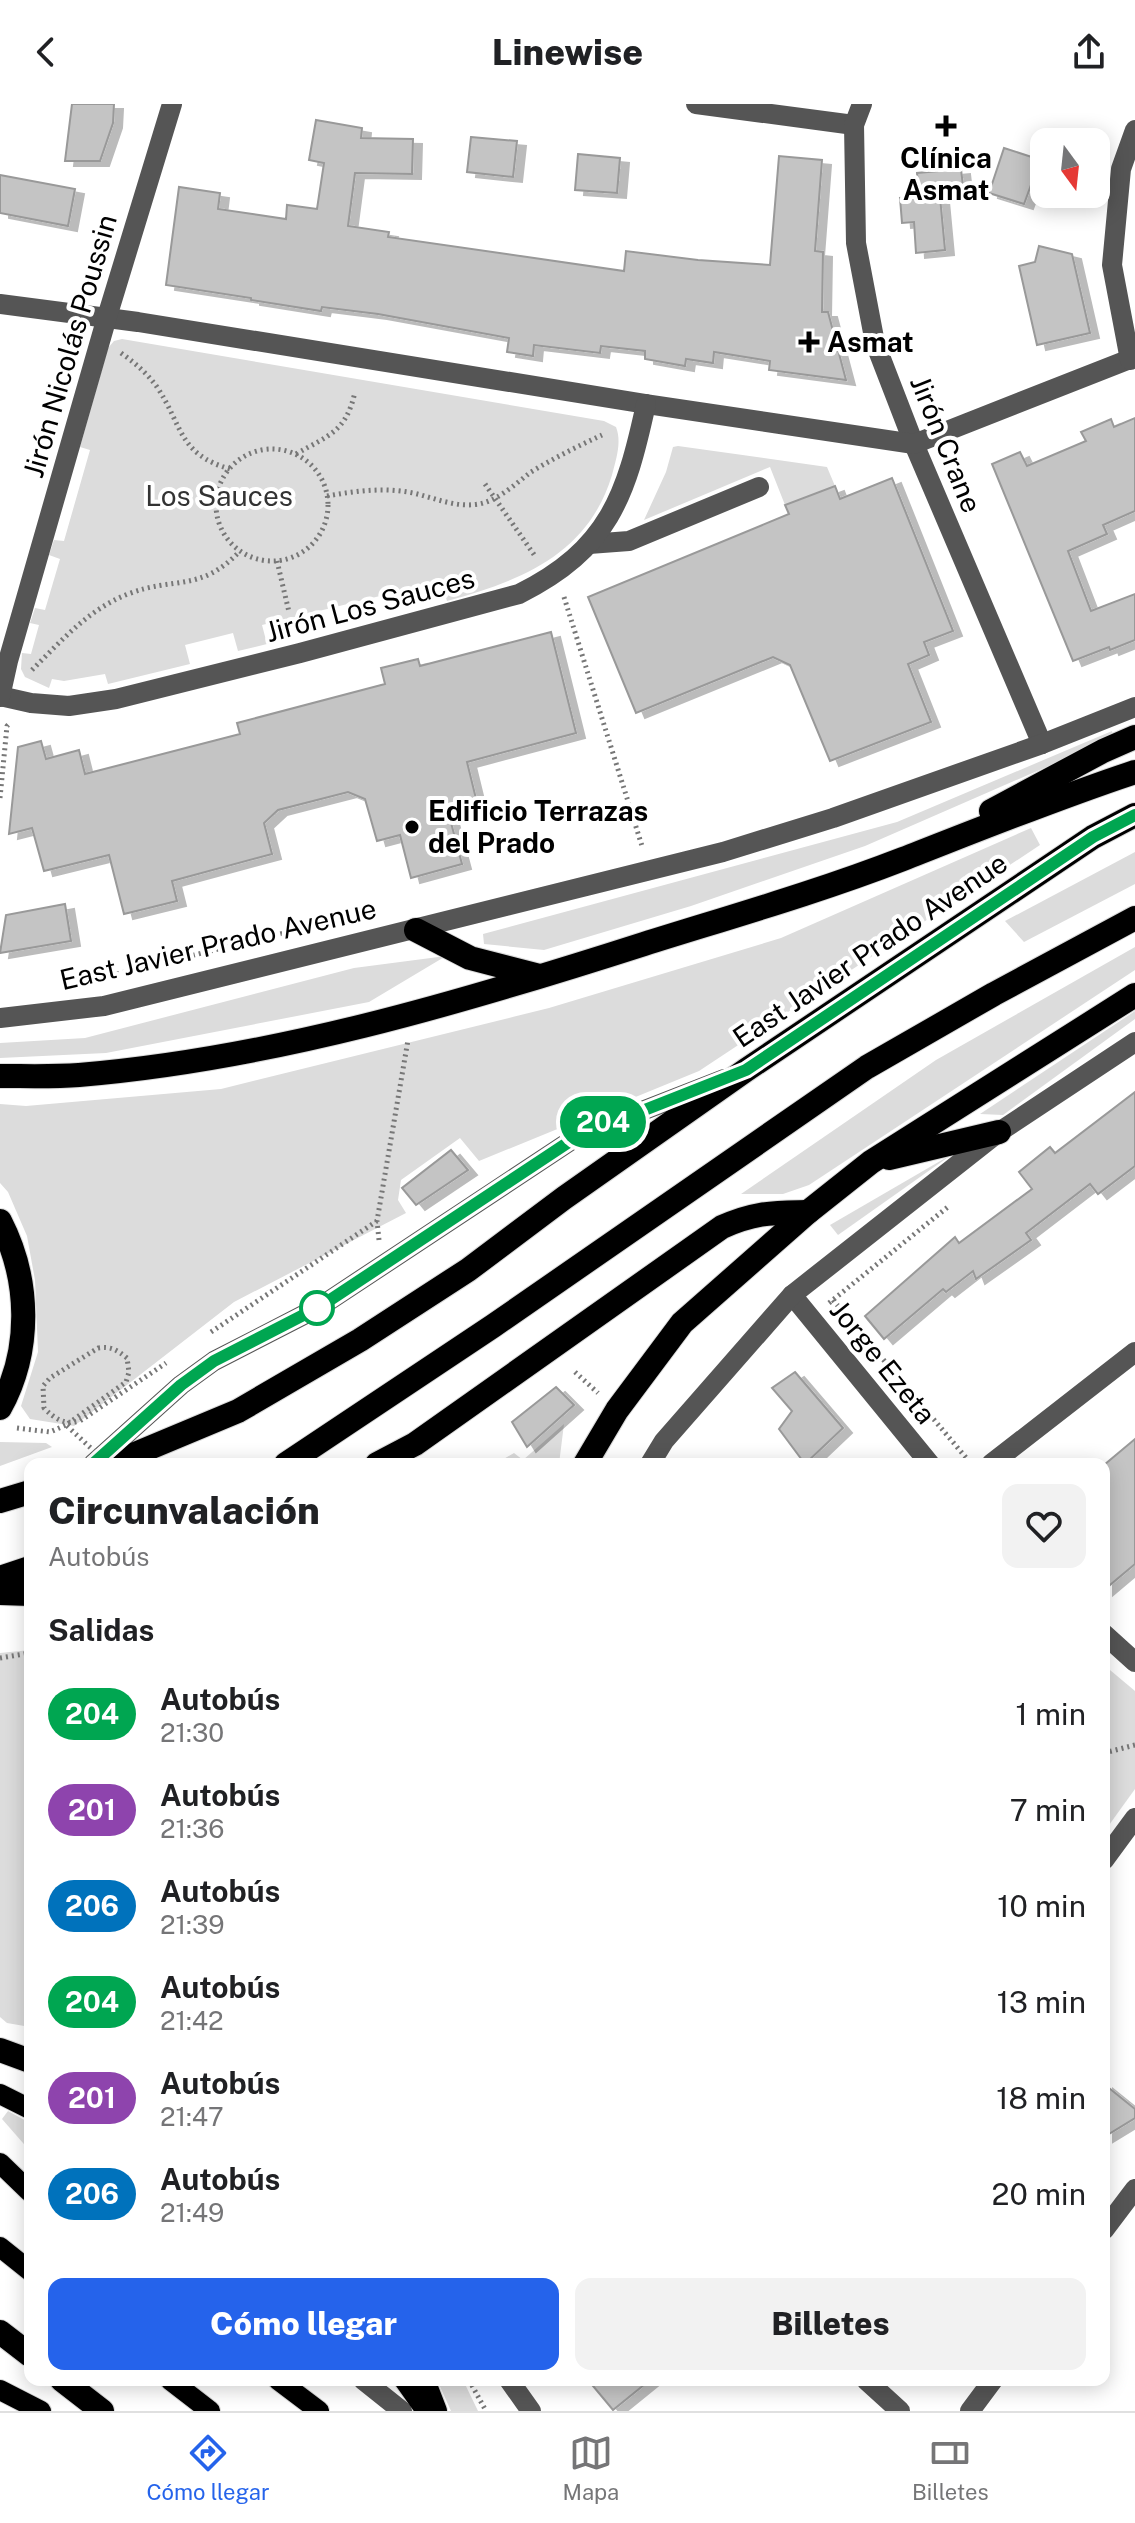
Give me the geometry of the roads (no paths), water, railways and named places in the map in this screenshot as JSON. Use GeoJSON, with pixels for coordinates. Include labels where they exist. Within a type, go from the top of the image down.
{"type":"FeatureCollection","features":[{"type":"Feature","properties":{"kind":"highway"},"geometry":{"type":"LineString","coordinates":[[901,859],[1135,737]]}},
{"type":"Feature","properties":{"kind":"highway"},"geometry":{"type":"LineString","coordinates":[[0,1076],[76,1075],[169,1065],[405,1015],[542,977],[765,906],[1135,772]]}},
{"type":"Feature","properties":{"kind":"highway","name":"East Javier Prado Avenue"},"geometry":{"type":"LineString","coordinates":[[124,1458],[238,1411],[360,1340],[468,1270],[746,1070],[1093,837],[1135,815]]}},
{"type":"Feature","properties":{"kind":"highway"},"geometry":{"type":"LineString","coordinates":[[295,1458],[493,1326],[867,1067],[1135,918]]}},
{"type":"Feature","properties":{"kind":"highway"},"geometry":{"type":"LineString","coordinates":[[416,930],[470,958],[542,977]]}},
{"type":"Feature","properties":{"kind":"highway"},"geometry":{"type":"LineString","coordinates":[[589,1458],[617,1410],[682,1323],[808,1212],[871,1162],[1135,995]]}},
{"type":"Feature","properties":{"kind":"highway"},"geometry":{"type":"LineString","coordinates":[[871,1162],[999,1132]]}},
{"type":"Feature","properties":{"kind":"highway"},"geometry":{"type":"LineString","coordinates":[[388,1458],[415,1444],[722,1227],[756,1215],[808,1212]]}},
{"type":"Feature","properties":{"kind":"highway"},"geometry":{"type":"LineString","coordinates":[[0,1221],[17,1268],[24,1308],[20,1353],[8,1392],[6,1418]]}},
{"type":"Feature","properties":{"kind":"highway"},"geometry":{"type":"LineString","coordinates":[[0,1501],[24,1494]]}},
{"type":"Feature","properties":{"kind":"highway"},"geometry":{"type":"LineString","coordinates":[[0,1578],[24,1570]]}},
{"type":"Feature","properties":{"kind":"highway"},"geometry":{"type":"LineString","coordinates":[[0,1593],[24,1594]]}},
{"type":"Feature","properties":{"kind":"highway"},"geometry":{"type":"LineString","coordinates":[[0,2050],[24,2059]]}},
{"type":"Feature","properties":{"kind":"highway"},"geometry":{"type":"LineString","coordinates":[[0,2332],[24,2350]]}},
{"type":"Feature","properties":{"kind":"highway"},"geometry":{"type":"LineString","coordinates":[[70,2386],[102,2411]]}},
{"type":"Feature","properties":{"kind":"highway"},"geometry":{"type":"LineString","coordinates":[[425,2386],[435,2411]]}},
{"type":"Feature","properties":{"kind":"main road"},"geometry":{"type":"LineString","coordinates":[[0,2094],[24,2106]]}},
{"type":"Feature","properties":{"kind":"main road"},"geometry":{"type":"LineString","coordinates":[[0,2163],[24,2186]]}},
{"type":"Feature","properties":{"kind":"main road"},"geometry":{"type":"LineString","coordinates":[[0,2247],[24,2266]]}},
{"type":"Feature","properties":{"kind":"main road"},"geometry":{"type":"LineString","coordinates":[[178,2386],[210,2411]]}},
{"type":"Feature","properties":{"kind":"main road"},"geometry":{"type":"LineString","coordinates":[[286,2386],[319,2411]]}},
{"type":"Feature","properties":{"kind":"main road"},"geometry":{"type":"LineString","coordinates":[[408,2386],[426,2411]]}},
{"type":"Feature","properties":{"kind":"main road"},"geometry":{"type":"LineString","coordinates":[[0,2390],[41,2411]]}},
{"type":"Feature","properties":{"kind":"street","name":"Jirón Nicolás Poussin"},"geometry":{"type":"LineString","coordinates":[[0,696],[107,317],[172,104]]}},
{"type":"Feature","properties":{"kind":"street"},"geometry":{"type":"LineString","coordinates":[[696,104],[854,125]]}},
{"type":"Feature","properties":{"kind":"street","name":"Jirón Crane"},"geometry":{"type":"LineString","coordinates":[[862,104],[854,125],[856,243],[875,343],[914,444],[1042,744]]}},
{"type":"Feature","properties":{"kind":"street"},"geometry":{"type":"LineString","coordinates":[[0,304],[107,317],[914,444],[1132,358],[1112,265],[1121,169],[1135,130]]}},
{"type":"Feature","properties":{"kind":"street","name":"Jirón Los Sauces"},"geometry":{"type":"LineString","coordinates":[[0,696],[31,703],[69,706],[116,699],[519,594],[558,573],[589,544],[608,519],[624,490],[646,404]]}},
{"type":"Feature","properties":{"kind":"street"},"geometry":{"type":"LineString","coordinates":[[589,544],[629,541],[759,487]]}},
{"type":"Feature","properties":{"kind":"street","name":"East Javier Prado Avenue"},"geometry":{"type":"LineString","coordinates":[[0,1018],[104,1006],[723,852],[833,818],[1042,744],[1135,707]]}},
{"type":"Feature","properties":{"kind":"street"},"geometry":{"type":"LineString","coordinates":[[654,1458],[664,1441],[792,1295],[999,1132],[1135,1042]]}},
{"type":"Feature","properties":{"kind":"street"},"geometry":{"type":"LineString","coordinates":[[100,1458],[181,1385],[214,1361],[321,1306],[596,1124],[642,1111],[746,1070]]}},
{"type":"Feature","properties":{"kind":"street","name":"Jorge Ezeta"},"geometry":{"type":"LineString","coordinates":[[792,1295],[925,1458]]}},
{"type":"Feature","properties":{"kind":"street"},"geometry":{"type":"LineString","coordinates":[[999,1458],[1135,1352]]}},
{"type":"Feature","properties":{"kind":"street"},"geometry":{"type":"LineString","coordinates":[[1110,1639],[1135,1662]]}},
{"type":"Feature","properties":{"kind":"street"},"geometry":{"type":"LineString","coordinates":[[1110,1852],[1135,1818]]}},
{"type":"Feature","properties":{"kind":"street"},"geometry":{"type":"LineString","coordinates":[[1110,2222],[1135,2189]]}},
{"type":"Feature","properties":{"kind":"street"},"geometry":{"type":"LineString","coordinates":[[371,2386],[402,2411]]}},
{"type":"Feature","properties":{"kind":"street"},"geometry":{"type":"LineString","coordinates":[[513,2386],[531,2411]]}},
{"type":"Feature","properties":{"kind":"street"},"geometry":{"type":"LineString","coordinates":[[873,2386],[900,2411]]}},
{"type":"Feature","properties":{"kind":"street"},"geometry":{"type":"LineString","coordinates":[[970,2411],[989,2386]]}},
{"type":"Feature","properties":{"kind":"place","name":"Clínica Asmat"},"geometry":{"type":"Point","coordinates":[946,126]}},
{"type":"Feature","properties":{"kind":"place","name":"Asmat"},"geometry":{"type":"Point","coordinates":[809,342]}},
{"type":"Feature","properties":{"kind":"place","name":"Edificio Terrazas del Prado"},"geometry":{"type":"Point","coordinates":[412,827]}},
{"type":"Feature","properties":{"kind":"park label","name":"Los Sauces"},"geometry":{"type":"Point","coordinates":[219,496]}}]}
